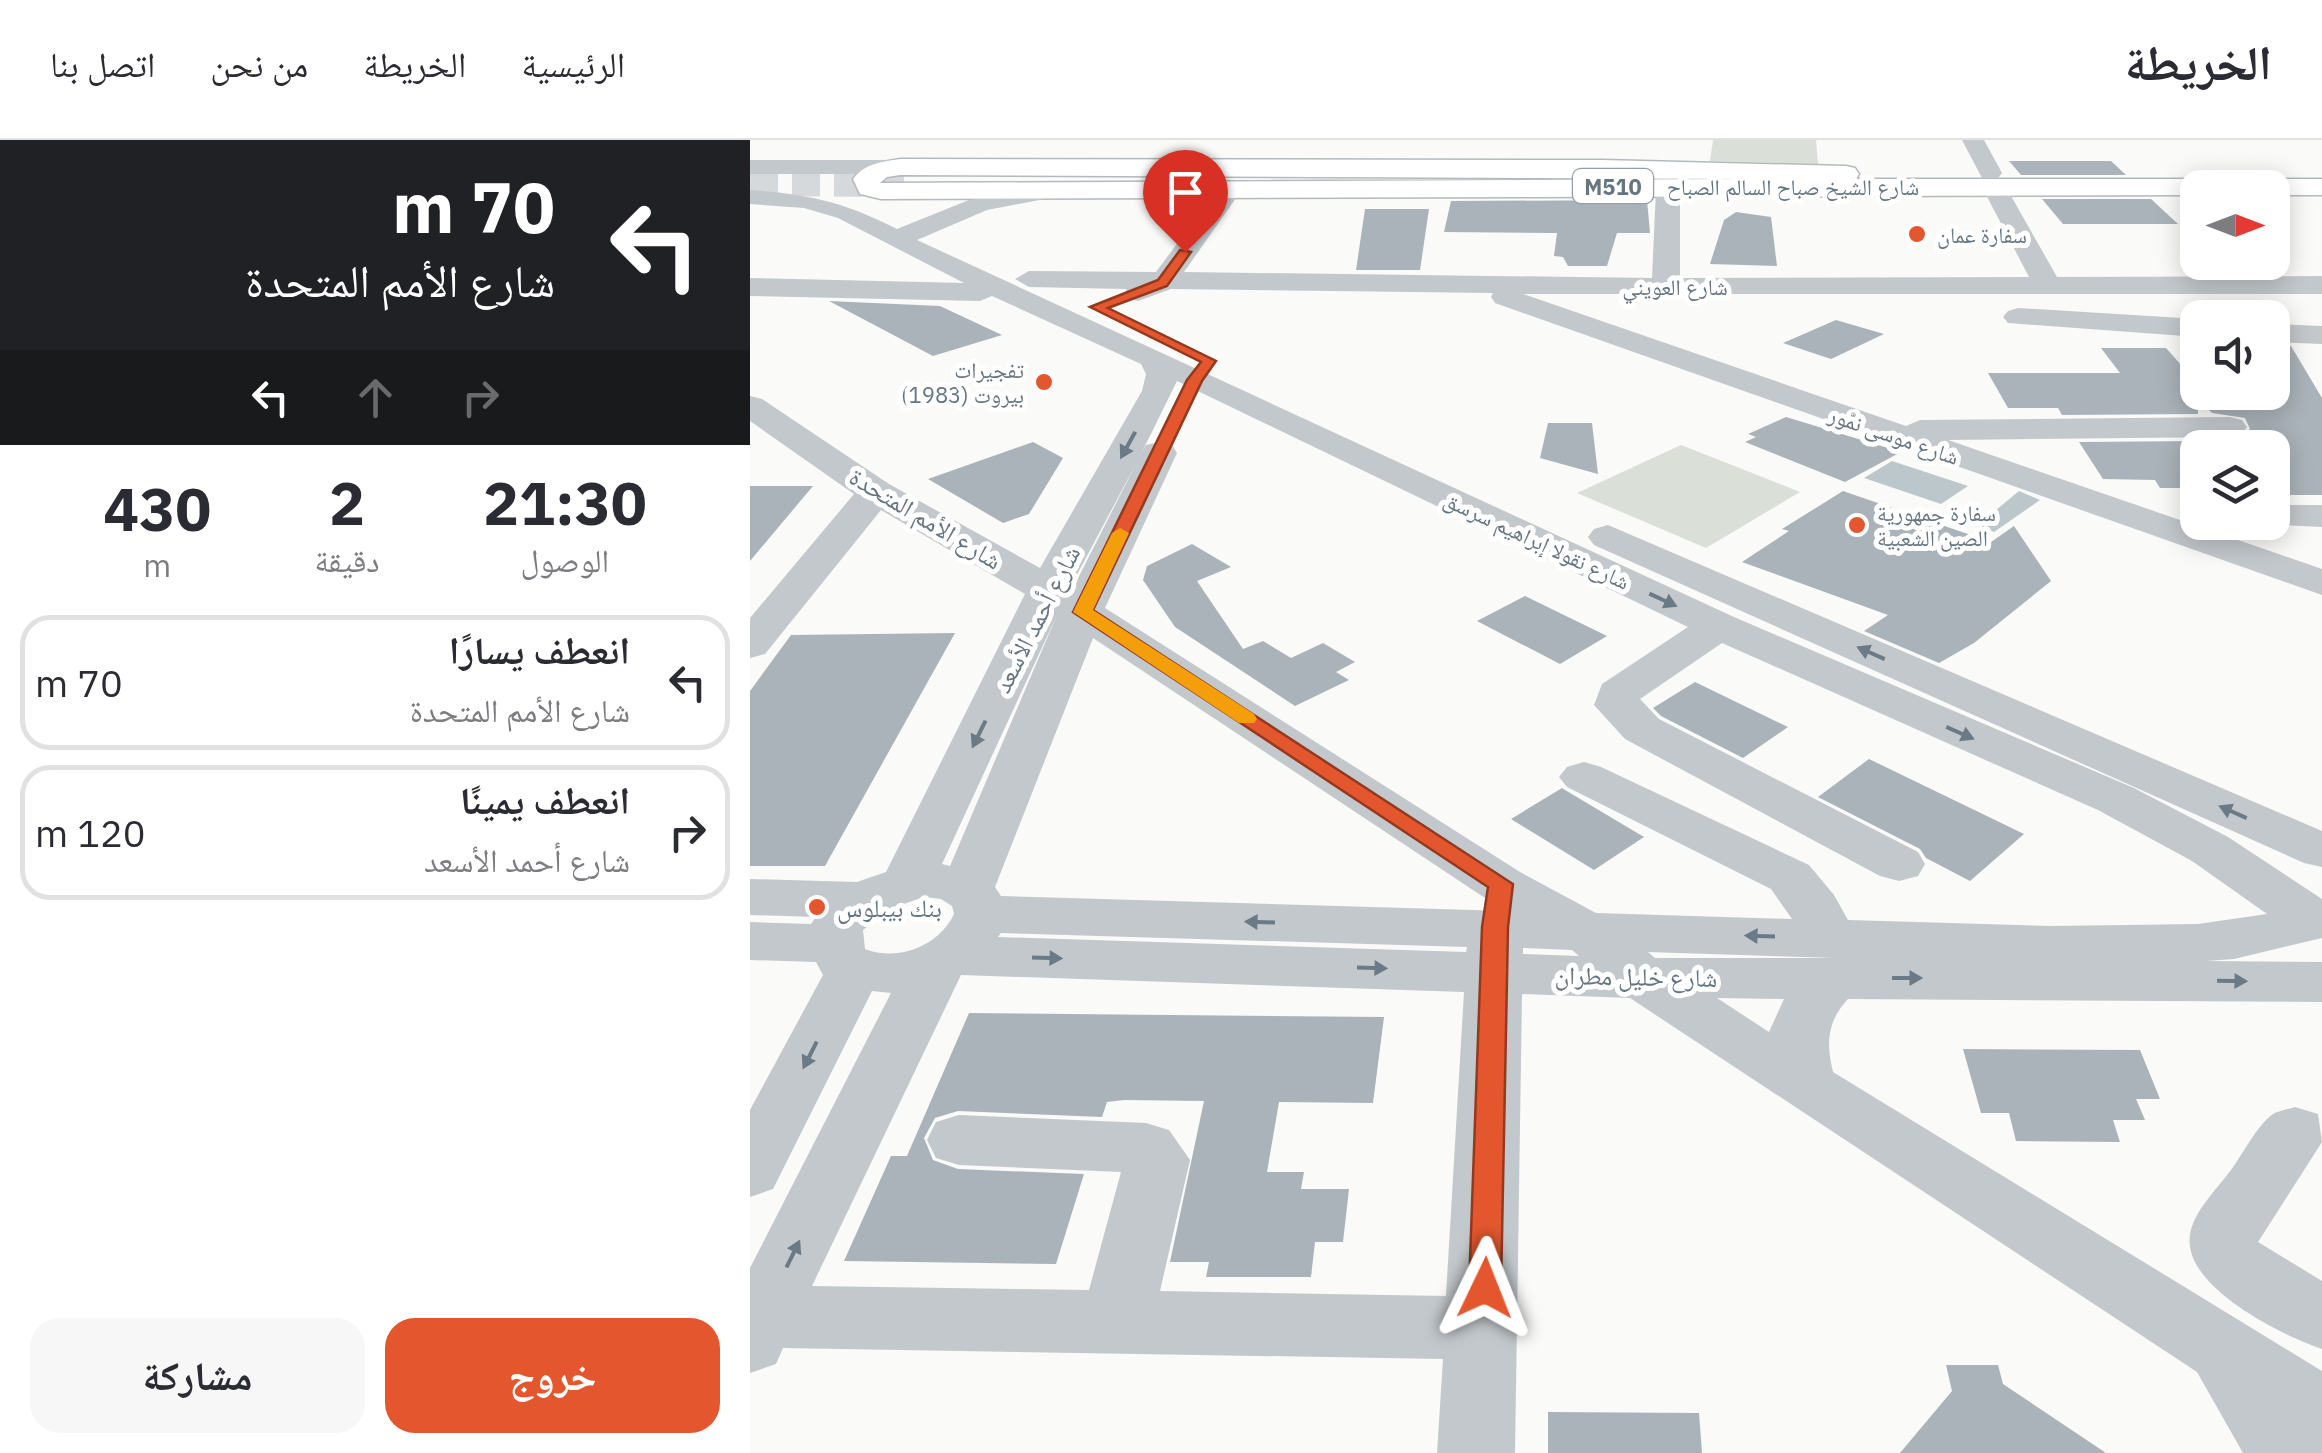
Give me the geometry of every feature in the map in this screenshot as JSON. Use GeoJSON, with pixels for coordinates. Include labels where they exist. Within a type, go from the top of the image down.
{"type":"FeatureCollection","features":[{"type":"Feature","properties":{"kind":"highway"},"geometry":{"type":"LineString","coordinates":[[907,174],[880,170],[866,184],[881,190],[1668,190],[1848,180]]}},
{"type":"Feature","properties":{"kind":"highway","name":"شارع الشيخ صباح السالم الصباح"},"geometry":{"type":"LineString","coordinates":[[907,174],[1992,180],[2322,174]]}},
{"type":"Feature","properties":{"kind":"highway","name":"شارع الشيخ صباح السالم الصباح"},"geometry":{"type":"LineString","coordinates":[[1992,180],[2322,187]]}},
{"type":"Feature","properties":{"kind":"street"},"geometry":{"type":"LineString","coordinates":[[1973,140],[1992,180],[2061,286],[2054,298],[2054,310],[2074,321]]}},
{"type":"Feature","properties":{"kind":"street"},"geometry":{"type":"LineString","coordinates":[[750,144],[810,167]]}},
{"type":"Feature","properties":{"kind":"street","name":"شارع الشيخ صباح السالم الصباح"},"geometry":{"type":"LineString","coordinates":[[750,168],[810,167],[907,174]]}},
{"type":"Feature","properties":{"kind":"street","name":"شارع نقولا إبراهيم سرسق"},"geometry":{"type":"LineString","coordinates":[[750,168],[837,189],[1023,288],[1066,318],[1154,358],[1202,370],[2322,851]]}},
{"type":"Feature","properties":{"kind":"street"},"geometry":{"type":"LineString","coordinates":[[1666,287],[1668,190]]}},
{"type":"Feature","properties":{"kind":"street"},"geometry":{"type":"LineString","coordinates":[[895,238],[921,232],[990,201],[1051,191]]}},
{"type":"Feature","properties":{"kind":"street"},"geometry":{"type":"LineString","coordinates":[[1066,318],[1162,283],[1229,191]]}},
{"type":"Feature","properties":{"kind":"street","name":"شارع نقولا إبراهيم سرسق"},"geometry":{"type":"LineString","coordinates":[[750,197],[836,208],[934,259],[1096,307],[1202,370],[1719,626],[2128,805],[2210,848],[2316,922]]}},
{"type":"Feature","properties":{"kind":"street","name":"شارع العويني"},"geometry":{"type":"LineString","coordinates":[[878,287],[920,277],[930,270],[934,259]]}},
{"type":"Feature","properties":{"kind":"street","name":"شارع موسى نمّور"},"geometry":{"type":"LineString","coordinates":[[1467,284],[2322,583]]}},
{"type":"Feature","properties":{"kind":"street"},"geometry":{"type":"LineString","coordinates":[[1522,284],[2180,327]]}},
{"type":"Feature","properties":{"kind":"street","name":"شارع العويني"},"geometry":{"type":"LineString","coordinates":[[750,286],[2322,286]]}},
{"type":"Feature","properties":{"kind":"street"},"geometry":{"type":"LineString","coordinates":[[2290,333],[2322,336]]}},
{"type":"Feature","properties":{"kind":"street","name":"شارع أحمد الأسعد"},"geometry":{"type":"LineString","coordinates":[[756,1328],[958,930],[1065,601],[1158,391],[1162,374],[1154,358]]}},
{"type":"Feature","properties":{"kind":"street","name":"شارع أحمد الأسعد"},"geometry":{"type":"LineString","coordinates":[[750,1171],[865,924],[1065,601],[1202,370]]}},
{"type":"Feature","properties":{"kind":"street","name":"شارع الأمم المتحدة"},"geometry":{"type":"LineString","coordinates":[[750,406],[876,492],[1065,601],[1497,928]]}},
{"type":"Feature","properties":{"kind":"street"},"geometry":{"type":"LineString","coordinates":[[1880,430],[2230,427]]}},
{"type":"Feature","properties":{"kind":"street"},"geometry":{"type":"LineString","coordinates":[[750,645],[876,492]]}},
{"type":"Feature","properties":{"kind":"street"},"geometry":{"type":"LineString","coordinates":[[2136,516],[2180,516]]}},
{"type":"Feature","properties":{"kind":"street"},"geometry":{"type":"LineString","coordinates":[[2290,516],[2322,516]]}},
{"type":"Feature","properties":{"kind":"street"},"geometry":{"type":"LineString","coordinates":[[1719,626],[1618,694],[1617,705],[1642,729],[1899,864]]}},
{"type":"Feature","properties":{"kind":"street"},"geometry":{"type":"LineString","coordinates":[[1584,776],[1790,877],[1815,908],[1833,958],[1820,990],[1799,1023],[1796,1044],[1806,1086]]}},
{"type":"Feature","properties":{"kind":"street"},"geometry":{"type":"LineString","coordinates":[[750,898],[865,924],[892,974],[958,930],[940,880],[865,924],[750,941]]}},
{"type":"Feature","properties":{"kind":"street","name":"شارع خليل مطران"},"geometry":{"type":"LineString","coordinates":[[1497,928],[1642,978],[1833,958],[2234,940],[2316,922]]}},
{"type":"Feature","properties":{"kind":"street"},"geometry":{"type":"LineString","coordinates":[[1476,1453],[1497,928]]}},
{"type":"Feature","properties":{"kind":"street","name":"شارع خليل مطران"},"geometry":{"type":"LineString","coordinates":[[958,930],[1497,928],[1585,932],[1833,958],[2322,982]]}},
{"type":"Feature","properties":{"kind":"street"},"geometry":{"type":"LineString","coordinates":[[1585,932],[1642,978],[1806,1086],[2322,1412]]}},
{"type":"Feature","properties":{"kind":"street"},"geometry":{"type":"LineString","coordinates":[[2295,1132],[2224,1232],[2224,1254],[2242,1270],[2322,1318]]}},
{"type":"Feature","properties":{"kind":"street"},"geometry":{"type":"LineString","coordinates":[[959,1140],[1146,1148],[1156,1160],[1117,1321]]}},
{"type":"Feature","properties":{"kind":"street"},"geometry":{"type":"LineString","coordinates":[[756,1328],[1117,1321],[1484,1328]]}},
{"type":"Feature","properties":{"kind":"street"},"geometry":{"type":"LineString","coordinates":[[2218,1344],[2285,1453]]}},
{"type":"Feature","properties":{"kind":"shaded area"},"geometry":{"type":"Polygon","coordinates":[[[1713,140],[1816,140],[1818,164],[1710,161],[1713,140]]]}},
{"type":"Feature","properties":{"kind":"shaded area"},"geometry":{"type":"Polygon","coordinates":[[[1681,445],[1800,492],[1706,548],[1577,493],[1681,445]]]}},
{"type":"Feature","properties":{"kind":"shaded area"},"geometry":{"type":"Polygon","coordinates":[[[1892,461],[1968,486],[1941,504],[1864,478],[1892,461]]]}},
{"type":"Feature","properties":{"kind":"shaded area"},"geometry":{"type":"Polygon","coordinates":[[[2019,491],[2040,500],[1994,532],[1978,525],[2019,491]]]}},
{"type":"Feature","properties":{"kind":"building"},"geometry":{"type":"Polygon","coordinates":[[[2009,161],[2111,161],[2126,175],[2021,175],[2009,161]]]}},
{"type":"Feature","properties":{"kind":"building"},"geometry":{"type":"Polygon","coordinates":[[[2042,199],[2151,199],[2178,224],[2063,224],[2042,199]]]}},
{"type":"Feature","properties":{"kind":"building"},"geometry":{"type":"Polygon","coordinates":[[[1647,200],[1650,233],[1617,233],[1607,266],[1568,266],[1563,257],[1554,256],[1557,233],[1444,232],[1451,201],[1647,200]]]}},
{"type":"Feature","properties":{"kind":"building"},"geometry":{"type":"Polygon","coordinates":[[[1365,209],[1429,209],[1420,270],[1356,270],[1365,209]]]}},
{"type":"Feature","properties":{"kind":"building"},"geometry":{"type":"Polygon","coordinates":[[[1736,212],[1771,217],[1777,266],[1710,264],[1724,220],[1736,212]]]}},
{"type":"Feature","properties":{"kind":"building"},"geometry":{"type":"Polygon","coordinates":[[[829,301],[940,306],[1002,335],[933,356],[829,301]]]}},
{"type":"Feature","properties":{"kind":"building"},"geometry":{"type":"Polygon","coordinates":[[[1836,320],[1884,334],[1831,359],[1783,343],[1836,320]]]}},
{"type":"Feature","properties":{"kind":"building"},"geometry":{"type":"Polygon","coordinates":[[[2291,346],[2322,398],[2322,495],[2290,495],[2290,430],[2249,430],[2245,418],[2209,410],[2290,410],[2291,346]]]}},
{"type":"Feature","properties":{"kind":"building"},"geometry":{"type":"Polygon","coordinates":[[[2101,348],[2166,348],[2180,364],[2180,410],[2198,410],[2198,414],[2062,415],[2058,408],[2008,408],[1988,373],[2120,373],[2101,348]]]}},
{"type":"Feature","properties":{"kind":"building"},"geometry":{"type":"Polygon","coordinates":[[[1786,417],[1901,452],[1845,482],[1745,442],[1756,437],[1748,434],[1786,417]]]}},
{"type":"Feature","properties":{"kind":"building"},"geometry":{"type":"Polygon","coordinates":[[[1548,423],[1592,423],[1598,474],[1540,458],[1548,423]]]}},
{"type":"Feature","properties":{"kind":"building"},"geometry":{"type":"Polygon","coordinates":[[[2180,441],[2180,488],[2160,488],[2155,480],[2103,479],[2079,442],[2180,441]]]}},
{"type":"Feature","properties":{"kind":"building"},"geometry":{"type":"Polygon","coordinates":[[[1033,442],[1063,458],[1029,514],[1003,523],[928,479],[1033,442]]]}},
{"type":"Feature","properties":{"kind":"building"},"geometry":{"type":"Polygon","coordinates":[[[750,486],[813,486],[750,561],[750,486]]]}},
{"type":"Feature","properties":{"kind":"building"},"geometry":{"type":"Polygon","coordinates":[[[1843,491],[1991,542],[2014,526],[2051,581],[1974,643],[1939,663],[1864,631],[1888,615],[1742,562],[1789,531],[1782,529],[1843,491]]]}},
{"type":"Feature","properties":{"kind":"building"},"geometry":{"type":"Polygon","coordinates":[[[1192,544],[1231,567],[1197,581],[1243,649],[1263,641],[1291,658],[1323,643],[1355,662],[1336,672],[1349,680],[1295,706],[1175,627],[1143,580],[1147,566],[1192,544]]]}},
{"type":"Feature","properties":{"kind":"building"},"geometry":{"type":"Polygon","coordinates":[[[1525,596],[1607,636],[1560,664],[1477,621],[1525,596]]]}},
{"type":"Feature","properties":{"kind":"building"},"geometry":{"type":"Polygon","coordinates":[[[955,633],[825,866],[750,866],[750,691],[791,635],[955,633]]]}},
{"type":"Feature","properties":{"kind":"building"},"geometry":{"type":"Polygon","coordinates":[[[1695,682],[1788,727],[1743,758],[1661,716],[1653,708],[1695,682]]]}},
{"type":"Feature","properties":{"kind":"building"},"geometry":{"type":"Polygon","coordinates":[[[1869,759],[2024,834],[1970,881],[1926,858],[1920,849],[1818,797],[1869,759]]]}},
{"type":"Feature","properties":{"kind":"building"},"geometry":{"type":"Polygon","coordinates":[[[1562,788],[1644,837],[1594,870],[1511,819],[1562,788]]]}},
{"type":"Feature","properties":{"kind":"building"},"geometry":{"type":"Polygon","coordinates":[[[969,1013],[1384,1017],[1373,1103],[1279,1102],[1267,1172],[1304,1172],[1301,1189],[1349,1189],[1343,1242],[1315,1242],[1311,1277],[1206,1277],[1209,1262],[1170,1262],[1204,1101],[1124,1100],[1107,1102],[1102,1117],[958,1111],[935,1118],[924,1138],[933,1160],[958,1169],[1084,1174],[1056,1264],[844,1261],[891,1156],[907,1156],[969,1013]]]}},
{"type":"Feature","properties":{"kind":"building"},"geometry":{"type":"Polygon","coordinates":[[[1963,1049],[2140,1050],[2160,1099],[2136,1099],[2145,1120],[2113,1120],[2120,1142],[2016,1141],[2009,1113],[1981,1113],[1963,1049]]]}},
{"type":"Feature","properties":{"kind":"building"},"geometry":{"type":"Polygon","coordinates":[[[1946,1365],[1998,1365],[2003,1384],[2106,1453],[1900,1453],[1952,1391],[1946,1365]]]}},
{"type":"Feature","properties":{"kind":"building"},"geometry":{"type":"Polygon","coordinates":[[[1548,1412],[1699,1413],[1702,1453],[1548,1453],[1548,1412]]]}},
{"type":"Feature","properties":{"kind":"tunnel"},"geometry":{"type":"LineString","coordinates":[[750,182],[904,183]]}},
{"type":"Feature","properties":{"kind":"slow traffic"},"geometry":{"type":"LineString","coordinates":[[1120,533],[1082,612],[1247,719]]}},
{"type":"Feature","properties":{"kind":"place","name":"سفارة عمان"},"geometry":{"type":"Point","coordinates":[1917,234]}},
{"type":"Feature","properties":{"kind":"place","name":"تفجيرات بيروت (1983)"},"geometry":{"type":"Point","coordinates":[1044,382]}},
{"type":"Feature","properties":{"kind":"place","name":"سفارة جمهورية الصين الشعبية"},"geometry":{"type":"Point","coordinates":[1857,525]}},
{"type":"Feature","properties":{"kind":"place","name":"بنك بيبلوس"},"geometry":{"type":"Point","coordinates":[817,907]}},
{"type":"Feature","properties":{"kind":"route"},"geometry":{"type":"LineString","coordinates":[[1185,252],[1162,283],[1096,307],[1209,361],[1195,380],[1082,612],[1500,884],[1495,927],[1497,972],[1485,1288]]}}]}
